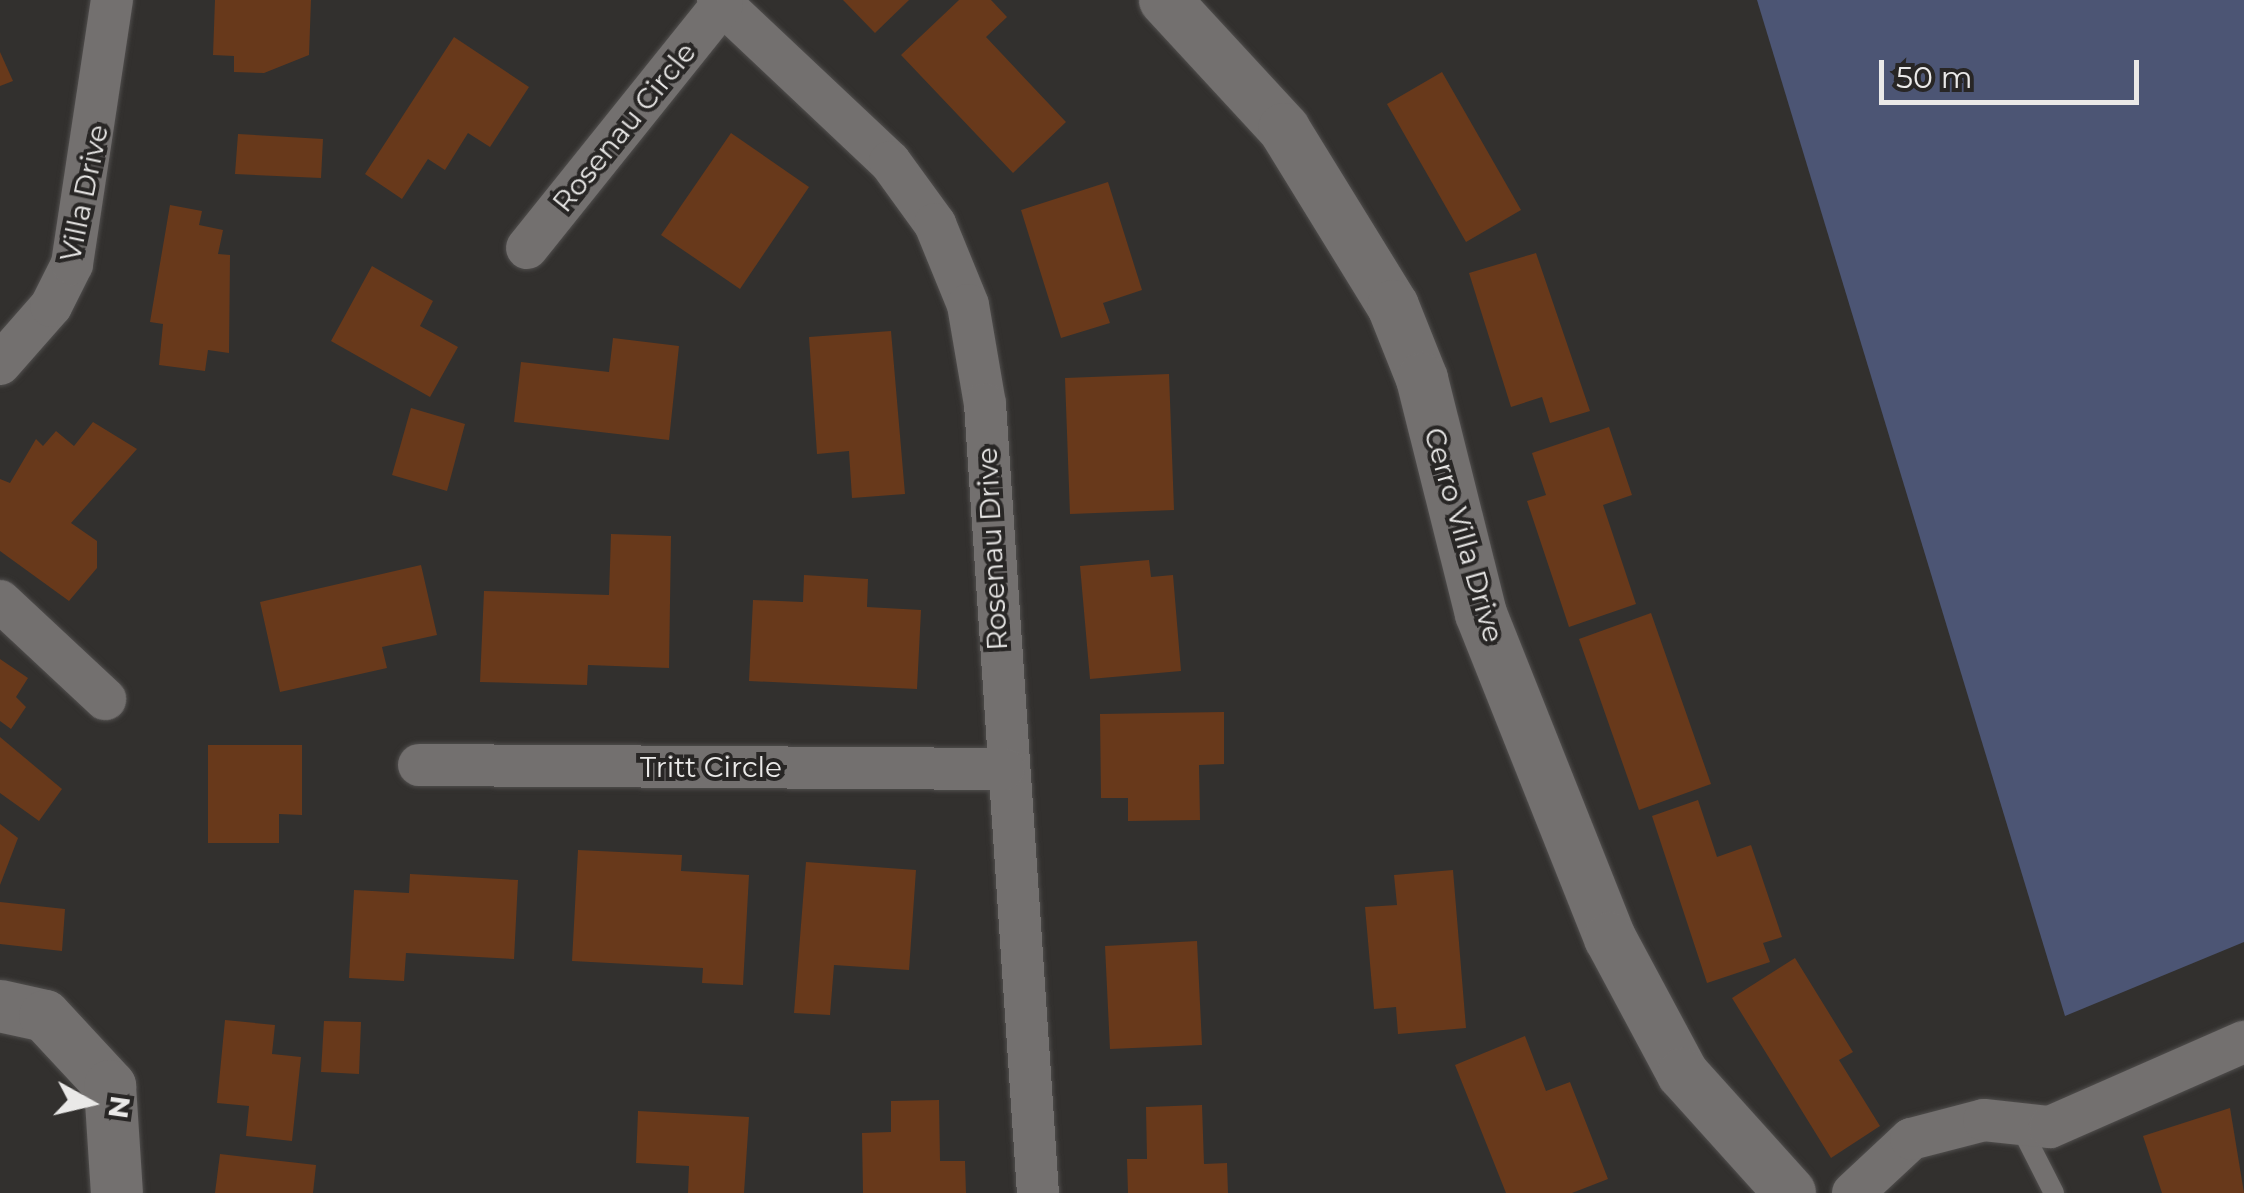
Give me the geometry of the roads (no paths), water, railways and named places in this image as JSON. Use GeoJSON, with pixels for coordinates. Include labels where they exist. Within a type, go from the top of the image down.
{"type":"FeatureCollection","features":[{"type":"Feature","properties":{"kind":"street","name":"Villa Drive"},"geometry":{"type":"LineString","coordinates":[[0,364],[52,306],[72,264],[112,0]]}},
{"type":"Feature","properties":{"kind":"street","name":"Cerro Villa Drive"},"geometry":{"type":"LineString","coordinates":[[1165,0],[1284,129],[1394,306],[1422,379],[1481,614],[1610,938],[1683,1074],[1790,1193]]}},
{"type":"Feature","properties":{"kind":"street","name":"Rosenau Circle"},"geometry":{"type":"LineString","coordinates":[[526,248],[720,3]]}},
{"type":"Feature","properties":{"kind":"street","name":"Rosenau Drive"},"geometry":{"type":"LineString","coordinates":[[720,3],[890,162],[935,224],[968,305],[984,404],[1004,769],[1038,1193]]}},
{"type":"Feature","properties":{"kind":"street"},"geometry":{"type":"LineString","coordinates":[[0,601],[106,699]]}},
{"type":"Feature","properties":{"kind":"street","name":"Tritt Circle"},"geometry":{"type":"LineString","coordinates":[[418,765],[1004,769]]}},
{"type":"Feature","properties":{"kind":"street"},"geometry":{"type":"LineString","coordinates":[[0,1006],[44,1016],[77,1040],[110,1086],[117,1193]]}},
{"type":"Feature","properties":{"kind":"street"},"geometry":{"type":"LineString","coordinates":[[1853,1193],[1911,1139],[1984,1120],[2022,1128],[2050,1127],[2244,1042]]}},
{"type":"Feature","properties":{"kind":"lane"},"geometry":{"type":"LineString","coordinates":[[2022,1128],[2054,1193]]}}]}
